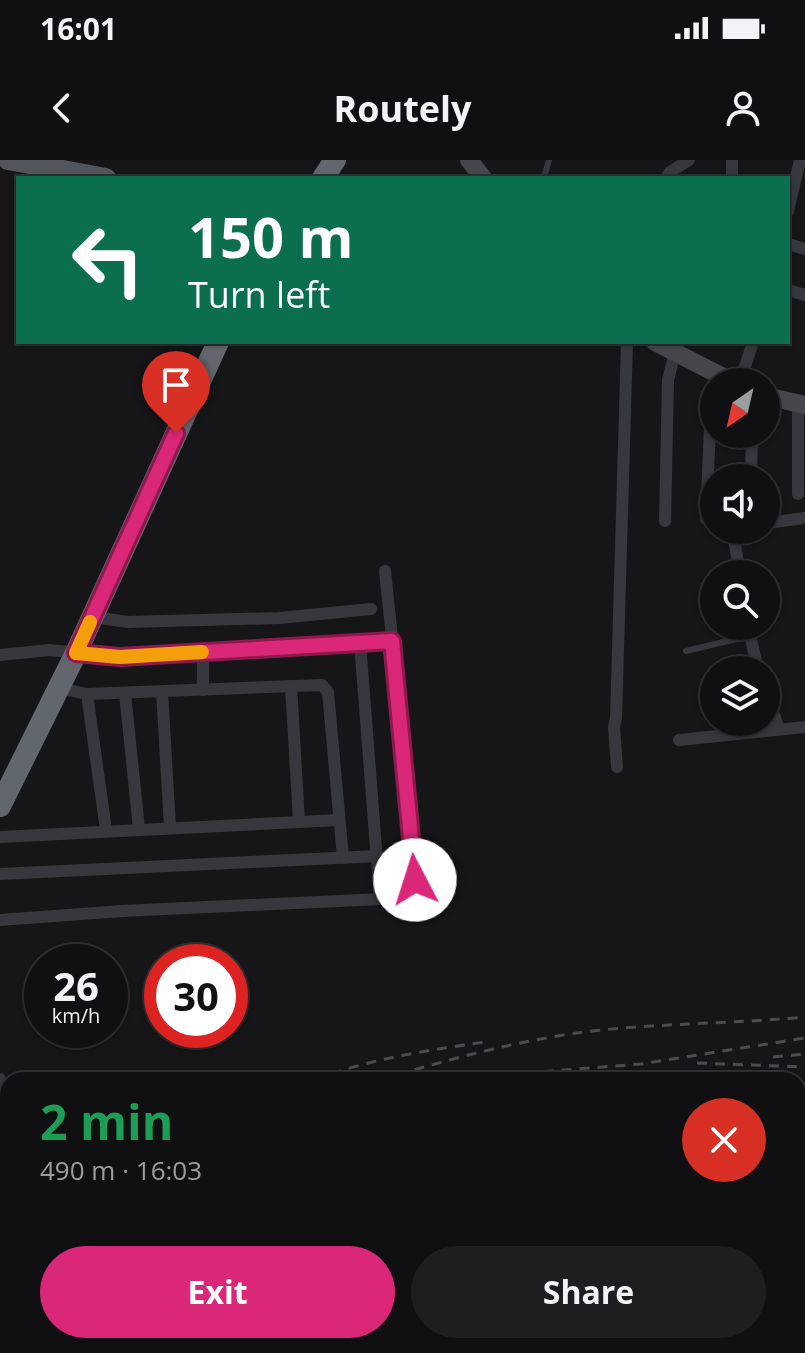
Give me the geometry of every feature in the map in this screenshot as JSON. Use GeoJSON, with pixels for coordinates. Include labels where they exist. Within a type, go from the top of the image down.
{"type":"FeatureCollection","features":[{"type":"Feature","properties":{"kind":"highway"},"geometry":{"type":"LineString","coordinates":[[0,806],[93,617],[217,344]]}},
{"type":"Feature","properties":{"kind":"main road"},"geometry":{"type":"LineString","coordinates":[[8,160],[95,176]]}},
{"type":"Feature","properties":{"kind":"main road"},"geometry":{"type":"LineString","coordinates":[[469,160],[481,176]]}},
{"type":"Feature","properties":{"kind":"main road"},"geometry":{"type":"LineString","coordinates":[[659,344],[706,368]]}},
{"type":"Feature","properties":{"kind":"main road"},"geometry":{"type":"LineString","coordinates":[[780,400],[801,405]]}},
{"type":"Feature","properties":{"kind":"street"},"geometry":{"type":"LineString","coordinates":[[667,176],[689,160]]}},
{"type":"Feature","properties":{"kind":"street"},"geometry":{"type":"LineString","coordinates":[[790,202],[800,160]]}},
{"type":"Feature","properties":{"kind":"street"},"geometry":{"type":"LineString","coordinates":[[617,767],[614,727],[627,344]]}},
{"type":"Feature","properties":{"kind":"street"},"geometry":{"type":"LineString","coordinates":[[745,368],[752,344]]}},
{"type":"Feature","properties":{"kind":"street"},"geometry":{"type":"LineString","coordinates":[[665,521],[668,380],[675,352]]}},
{"type":"Feature","properties":{"kind":"street"},"geometry":{"type":"LineString","coordinates":[[798,494],[801,405]]}},
{"type":"Feature","properties":{"kind":"street"},"geometry":{"type":"LineString","coordinates":[[780,521],[805,518]]}},
{"type":"Feature","properties":{"kind":"street"},"geometry":{"type":"LineString","coordinates":[[0,920],[403,898],[410,894],[415,880],[385,571]]}},
{"type":"Feature","properties":{"kind":"street"},"geometry":{"type":"LineString","coordinates":[[93,617],[128,622],[279,618],[371,609]]}},
{"type":"Feature","properties":{"kind":"street"},"geometry":{"type":"LineString","coordinates":[[0,655],[49,650],[120,657],[392,641]]}},
{"type":"Feature","properties":{"kind":"street"},"geometry":{"type":"LineString","coordinates":[[360,643],[380,899]]}},
{"type":"Feature","properties":{"kind":"street"},"geometry":{"type":"LineString","coordinates":[[203,652],[203,690]]}},
{"type":"Feature","properties":{"kind":"street"},"geometry":{"type":"LineString","coordinates":[[59,688],[87,694],[322,685],[328,692],[343,858]]}},
{"type":"Feature","properties":{"kind":"street"},"geometry":{"type":"LineString","coordinates":[[291,686],[299,821]]}},
{"type":"Feature","properties":{"kind":"street"},"geometry":{"type":"LineString","coordinates":[[162,692],[170,827]]}},
{"type":"Feature","properties":{"kind":"street"},"geometry":{"type":"LineString","coordinates":[[125,693],[139,829]]}},
{"type":"Feature","properties":{"kind":"street"},"geometry":{"type":"LineString","coordinates":[[87,694],[106,830]]}},
{"type":"Feature","properties":{"kind":"street"},"geometry":{"type":"LineString","coordinates":[[780,729],[805,727]]}},
{"type":"Feature","properties":{"kind":"street"},"geometry":{"type":"LineString","coordinates":[[679,740],[715,736]]}},
{"type":"Feature","properties":{"kind":"street"},"geometry":{"type":"LineString","coordinates":[[0,837],[339,820]]}},
{"type":"Feature","properties":{"kind":"street"},"geometry":{"type":"LineString","coordinates":[[0,874],[377,856]]}},
{"type":"Feature","properties":{"kind":"lane"},"geometry":{"type":"LineString","coordinates":[[686,651],[720,640]]}},
{"type":"Feature","properties":{"kind":"railway"},"geometry":{"type":"LineString","coordinates":[[407,1072],[533,1040],[584,1032],[805,1017]]}},
{"type":"Feature","properties":{"kind":"railway"},"geometry":{"type":"LineString","coordinates":[[538,1072],[641,1064],[805,1038]]}},
{"type":"Feature","properties":{"kind":"railway"},"geometry":{"type":"LineString","coordinates":[[338,1072],[377,1061],[485,1042]]}},
{"type":"Feature","properties":{"kind":"railway"},"geometry":{"type":"LineString","coordinates":[[773,1057],[805,1054]]}},
{"type":"Feature","properties":{"kind":"railway"},"geometry":{"type":"LineString","coordinates":[[697,1063],[805,1067]]}},
{"type":"Feature","properties":{"kind":"slow traffic"},"geometry":{"type":"LineString","coordinates":[[90,622],[76,653],[120,657],[202,652]]}},
{"type":"Feature","properties":{"kind":"route"},"geometry":{"type":"LineString","coordinates":[[176,433],[76,653],[120,657],[392,641],[415,880]]}}]}
